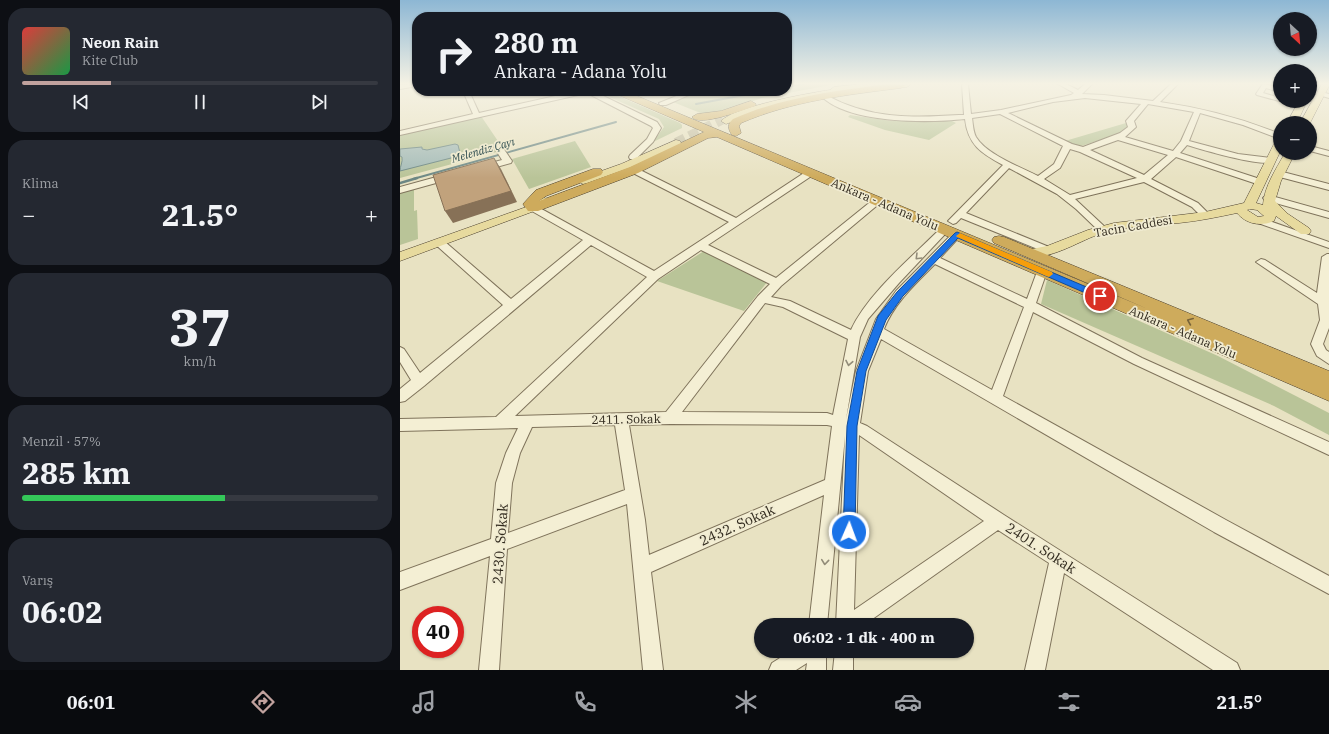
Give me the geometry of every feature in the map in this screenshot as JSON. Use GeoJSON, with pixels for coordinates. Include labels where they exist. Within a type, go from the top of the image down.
{"type":"FeatureCollection","features":[{"type":"Feature","properties":{"kind":"highway","name":"Ankara - Adana Yolu"},"geometry":{"type":"LineString","coordinates":[[684,115],[736,133],[954,225],[1066,267],[1329,393]]}},
{"type":"Feature","properties":{"kind":"highway","name":"Ankara - Adana Yolu"},"geometry":{"type":"LineString","coordinates":[[687,115],[719,134],[877,201],[954,225],[1042,271],[1206,335],[1329,379]]}},
{"type":"Feature","properties":{"kind":"highway"},"geometry":{"type":"LineString","coordinates":[[532,206],[634,170],[682,141],[694,119],[716,115]]}},
{"type":"Feature","properties":{"kind":"highway"},"geometry":{"type":"LineString","coordinates":[[736,133],[733,127],[734,124],[742,118],[750,115]]}},
{"type":"Feature","properties":{"kind":"highway"},"geometry":{"type":"LineString","coordinates":[[532,206],[535,198],[546,190],[682,141],[706,135],[719,134]]}},
{"type":"Feature","properties":{"kind":"highway"},"geometry":{"type":"LineString","coordinates":[[1206,335],[1266,346],[1329,369]]}},
{"type":"Feature","properties":{"kind":"highway"},"geometry":{"type":"LineString","coordinates":[[1206,335],[1329,404]]}},
{"type":"Feature","properties":{"kind":"main road"},"geometry":{"type":"LineString","coordinates":[[735,115],[724,120],[737,115]]}},
{"type":"Feature","properties":{"kind":"main road"},"geometry":{"type":"LineString","coordinates":[[400,257],[630,167],[682,141]]}},
{"type":"Feature","properties":{"kind":"main road"},"geometry":{"type":"LineString","coordinates":[[1265,211],[1242,213],[1273,157]]}},
{"type":"Feature","properties":{"kind":"main road"},"geometry":{"type":"LineString","coordinates":[[1265,211],[1279,174],[1286,160]]}},
{"type":"Feature","properties":{"kind":"main road"},"geometry":{"type":"LineString","coordinates":[[400,251],[532,206]]}},
{"type":"Feature","properties":{"kind":"main road"},"geometry":{"type":"LineString","coordinates":[[1245,207],[1257,206],[1265,211],[1284,217],[1305,231]]}},
{"type":"Feature","properties":{"kind":"main road","name":"Tacin Caddesi"},"geometry":{"type":"LineString","coordinates":[[1206,216],[1245,207]]}},
{"type":"Feature","properties":{"kind":"main road","name":"Tacin Caddesi"},"geometry":{"type":"LineString","coordinates":[[1032,254],[1050,251],[1078,238],[1102,230],[1150,222],[1265,211]]}},
{"type":"Feature","properties":{"kind":"main road"},"geometry":{"type":"LineString","coordinates":[[1063,246],[1059,255],[1066,267]]}},
{"type":"Feature","properties":{"kind":"street"},"geometry":{"type":"LineString","coordinates":[[400,133],[480,115]]}},
{"type":"Feature","properties":{"kind":"street"},"geometry":{"type":"LineString","coordinates":[[633,158],[654,135],[657,128],[654,124],[637,115]]}},
{"type":"Feature","properties":{"kind":"street"},"geometry":{"type":"LineString","coordinates":[[874,115],[912,119],[975,115]]}},
{"type":"Feature","properties":{"kind":"street"},"geometry":{"type":"LineString","coordinates":[[1008,115],[1067,145],[1083,150],[1145,179],[1195,205],[1206,216]]}},
{"type":"Feature","properties":{"kind":"street"},"geometry":{"type":"LineString","coordinates":[[1083,150],[1129,132],[1132,127],[1130,121],[1135,115]]}},
{"type":"Feature","properties":{"kind":"street"},"geometry":{"type":"LineString","coordinates":[[1068,198],[1145,179],[1174,154],[1185,142],[1196,115]]}},
{"type":"Feature","properties":{"kind":"street"},"geometry":{"type":"LineString","coordinates":[[1222,115],[1273,134]]}},
{"type":"Feature","properties":{"kind":"street"},"geometry":{"type":"LineString","coordinates":[[969,116],[972,136],[977,144],[1008,164],[1038,178],[1068,198],[1079,206],[1102,230]]}},
{"type":"Feature","properties":{"kind":"street"},"geometry":{"type":"LineString","coordinates":[[1118,137],[1260,182]]}},
{"type":"Feature","properties":{"kind":"street"},"geometry":{"type":"LineString","coordinates":[[1185,142],[1256,160],[1271,161]]}},
{"type":"Feature","properties":{"kind":"street"},"geometry":{"type":"LineString","coordinates":[[1038,178],[1052,171],[1061,163],[1067,145]]}},
{"type":"Feature","properties":{"kind":"street"},"geometry":{"type":"LineString","coordinates":[[472,171],[507,160],[498,147]]}},
{"type":"Feature","properties":{"kind":"street"},"geometry":{"type":"LineString","coordinates":[[1317,150],[1329,154]]}},
{"type":"Feature","properties":{"kind":"street"},"geometry":{"type":"LineString","coordinates":[[819,618],[833,484],[845,424],[854,337],[863,317],[895,280],[954,225],[1008,164]]}},
{"type":"Feature","properties":{"kind":"street"},"geometry":{"type":"LineString","coordinates":[[634,170],[737,222]]}},
{"type":"Feature","properties":{"kind":"street"},"geometry":{"type":"LineString","coordinates":[[500,422],[654,276],[810,173]]}},
{"type":"Feature","properties":{"kind":"street"},"geometry":{"type":"LineString","coordinates":[[400,190],[458,174]]}},
{"type":"Feature","properties":{"kind":"street"},"geometry":{"type":"LineString","coordinates":[[1279,174],[1329,187]]}},
{"type":"Feature","properties":{"kind":"street"},"geometry":{"type":"LineString","coordinates":[[670,418],[762,299],[777,283],[877,201]]}},
{"type":"Feature","properties":{"kind":"street"},"geometry":{"type":"LineString","coordinates":[[532,206],[654,276]]}},
{"type":"Feature","properties":{"kind":"street"},"geometry":{"type":"LineString","coordinates":[[1265,211],[1329,215]]}},
{"type":"Feature","properties":{"kind":"street"},"geometry":{"type":"LineString","coordinates":[[1265,211],[1328,249]]}},
{"type":"Feature","properties":{"kind":"street"},"geometry":{"type":"LineString","coordinates":[[954,225],[1050,251]]}},
{"type":"Feature","properties":{"kind":"street"},"geometry":{"type":"LineString","coordinates":[[845,618],[845,424],[862,371],[882,319],[900,294],[934,259],[954,225]]}},
{"type":"Feature","properties":{"kind":"street"},"geometry":{"type":"LineString","coordinates":[[1305,231],[1328,249]]}},
{"type":"Feature","properties":{"kind":"street"},"geometry":{"type":"LineString","coordinates":[[400,397],[590,240]]}},
{"type":"Feature","properties":{"kind":"street"},"geometry":{"type":"LineString","coordinates":[[440,242],[511,306]]}},
{"type":"Feature","properties":{"kind":"street"},"geometry":{"type":"LineString","coordinates":[[701,246],[777,283]]}},
{"type":"Feature","properties":{"kind":"street"},"geometry":{"type":"LineString","coordinates":[[1328,249],[1323,283],[1323,302],[1326,320],[1317,344],[1321,353],[1329,359]]}},
{"type":"Feature","properties":{"kind":"street"},"geometry":{"type":"LineString","coordinates":[[934,259],[1030,305],[1138,361],[1329,449]]}},
{"type":"Feature","properties":{"kind":"street"},"geometry":{"type":"LineString","coordinates":[[1261,262],[1323,302]]}},
{"type":"Feature","properties":{"kind":"street"},"geometry":{"type":"LineString","coordinates":[[996,398],[1042,271]]}},
{"type":"Feature","properties":{"kind":"street"},"geometry":{"type":"LineString","coordinates":[[762,299],[786,304],[854,337]]}},
{"type":"Feature","properties":{"kind":"street"},"geometry":{"type":"LineString","coordinates":[[877,331],[1208,520],[1329,585]]}},
{"type":"Feature","properties":{"kind":"street"},"geometry":{"type":"LineString","coordinates":[[400,352],[419,382]]}},
{"type":"Feature","properties":{"kind":"street","name":"2411. Sokak"},"geometry":{"type":"LineString","coordinates":[[400,425],[670,418],[820,419],[845,424]]}},
{"type":"Feature","properties":{"kind":"street"},"geometry":{"type":"LineString","coordinates":[[621,419],[633,494],[653,670]]}},
{"type":"Feature","properties":{"kind":"street","name":"2430. Sokak"},"geometry":{"type":"LineString","coordinates":[[489,670],[504,483],[513,454],[528,422]]}},
{"type":"Feature","properties":{"kind":"street","name":"2401. Sokak"},"geometry":{"type":"LineString","coordinates":[[845,424],[862,430],[998,521],[1230,670]]}},
{"type":"Feature","properties":{"kind":"street","name":"2432. Sokak"},"geometry":{"type":"LineString","coordinates":[[642,567],[833,484]]}},
{"type":"Feature","properties":{"kind":"street"},"geometry":{"type":"LineString","coordinates":[[400,581],[633,494]]}},
{"type":"Feature","properties":{"kind":"street"},"geometry":{"type":"LineString","coordinates":[[859,618],[998,521]]}},
{"type":"Feature","properties":{"kind":"street"},"geometry":{"type":"LineString","coordinates":[[1035,670],[1058,560]]}},
{"type":"Feature","properties":{"kind":"street"},"geometry":{"type":"LineString","coordinates":[[779,670],[797,658]]}},
{"type":"Feature","properties":{"kind":"street"},"geometry":{"type":"LineString","coordinates":[[816,670],[817,658]]}},
{"type":"Feature","properties":{"kind":"street"},"geometry":{"type":"LineString","coordinates":[[843,670],[844,658]]}},
{"type":"Feature","properties":{"kind":"green space"},"geometry":{"type":"Polygon","coordinates":[[[651,115],[662,115],[680,123],[682,128],[653,142],[664,127],[659,119],[651,115]]]}},
{"type":"Feature","properties":{"kind":"green space"},"geometry":{"type":"Polygon","coordinates":[[[852,115],[892,121],[952,121],[956,123],[929,140],[885,130],[848,117],[852,115]]]}},
{"type":"Feature","properties":{"kind":"green space"},"geometry":{"type":"Polygon","coordinates":[[[481,116],[504,150],[400,178],[400,135],[481,116]]]}},
{"type":"Feature","properties":{"kind":"green space"},"geometry":{"type":"Polygon","coordinates":[[[1126,123],[1129,125],[1122,133],[1078,147],[1065,141],[1126,123]]]}},
{"type":"Feature","properties":{"kind":"green space"},"geometry":{"type":"Polygon","coordinates":[[[575,141],[591,167],[529,189],[512,159],[575,141]]]}},
{"type":"Feature","properties":{"kind":"green space"},"geometry":{"type":"Polygon","coordinates":[[[414,189],[414,211],[417,210],[418,239],[400,245],[400,193],[414,189]]]}},
{"type":"Feature","properties":{"kind":"green space"},"geometry":{"type":"Polygon","coordinates":[[[704,251],[768,281],[744,311],[657,281],[704,251]]]}},
{"type":"Feature","properties":{"kind":"green space"},"geometry":{"type":"Polygon","coordinates":[[[1047,280],[1218,356],[1329,413],[1329,435],[1274,406],[1041,304],[1047,280]]]}},
{"type":"Feature","properties":{"kind":"water"},"geometry":{"type":"Polygon","coordinates":[[[455,144],[458,145],[460,153],[455,157],[400,171],[402,157],[400,156],[400,149],[422,147],[422,149],[427,150],[455,144]]]}},
{"type":"Feature","properties":{"kind":"building"},"geometry":{"type":"Polygon","coordinates":[[[494,158],[511,191],[445,211],[433,175],[494,158]]]}},
{"type":"Feature","properties":{"kind":"waterway","name":"Melendiz Çayı"},"geometry":{"type":"LineString","coordinates":[[413,179],[616,122]]}},
{"type":"Feature","properties":{"kind":"waterway","name":"Melendiz Çayı"},"geometry":{"type":"LineString","coordinates":[[400,183],[417,178]]}},
{"type":"Feature","properties":{"kind":"tunnel"},"geometry":{"type":"LineString","coordinates":[[676,143],[723,119]]}},
{"type":"Feature","properties":{"kind":"slow traffic"},"geometry":{"type":"LineString","coordinates":[[960,236],[1049,274]]}},
{"type":"Feature","properties":{"kind":"route"},"geometry":{"type":"LineString","coordinates":[[849,532],[852,426],[862,371],[882,319],[900,294],[957,234],[1100,296]]}}]}
